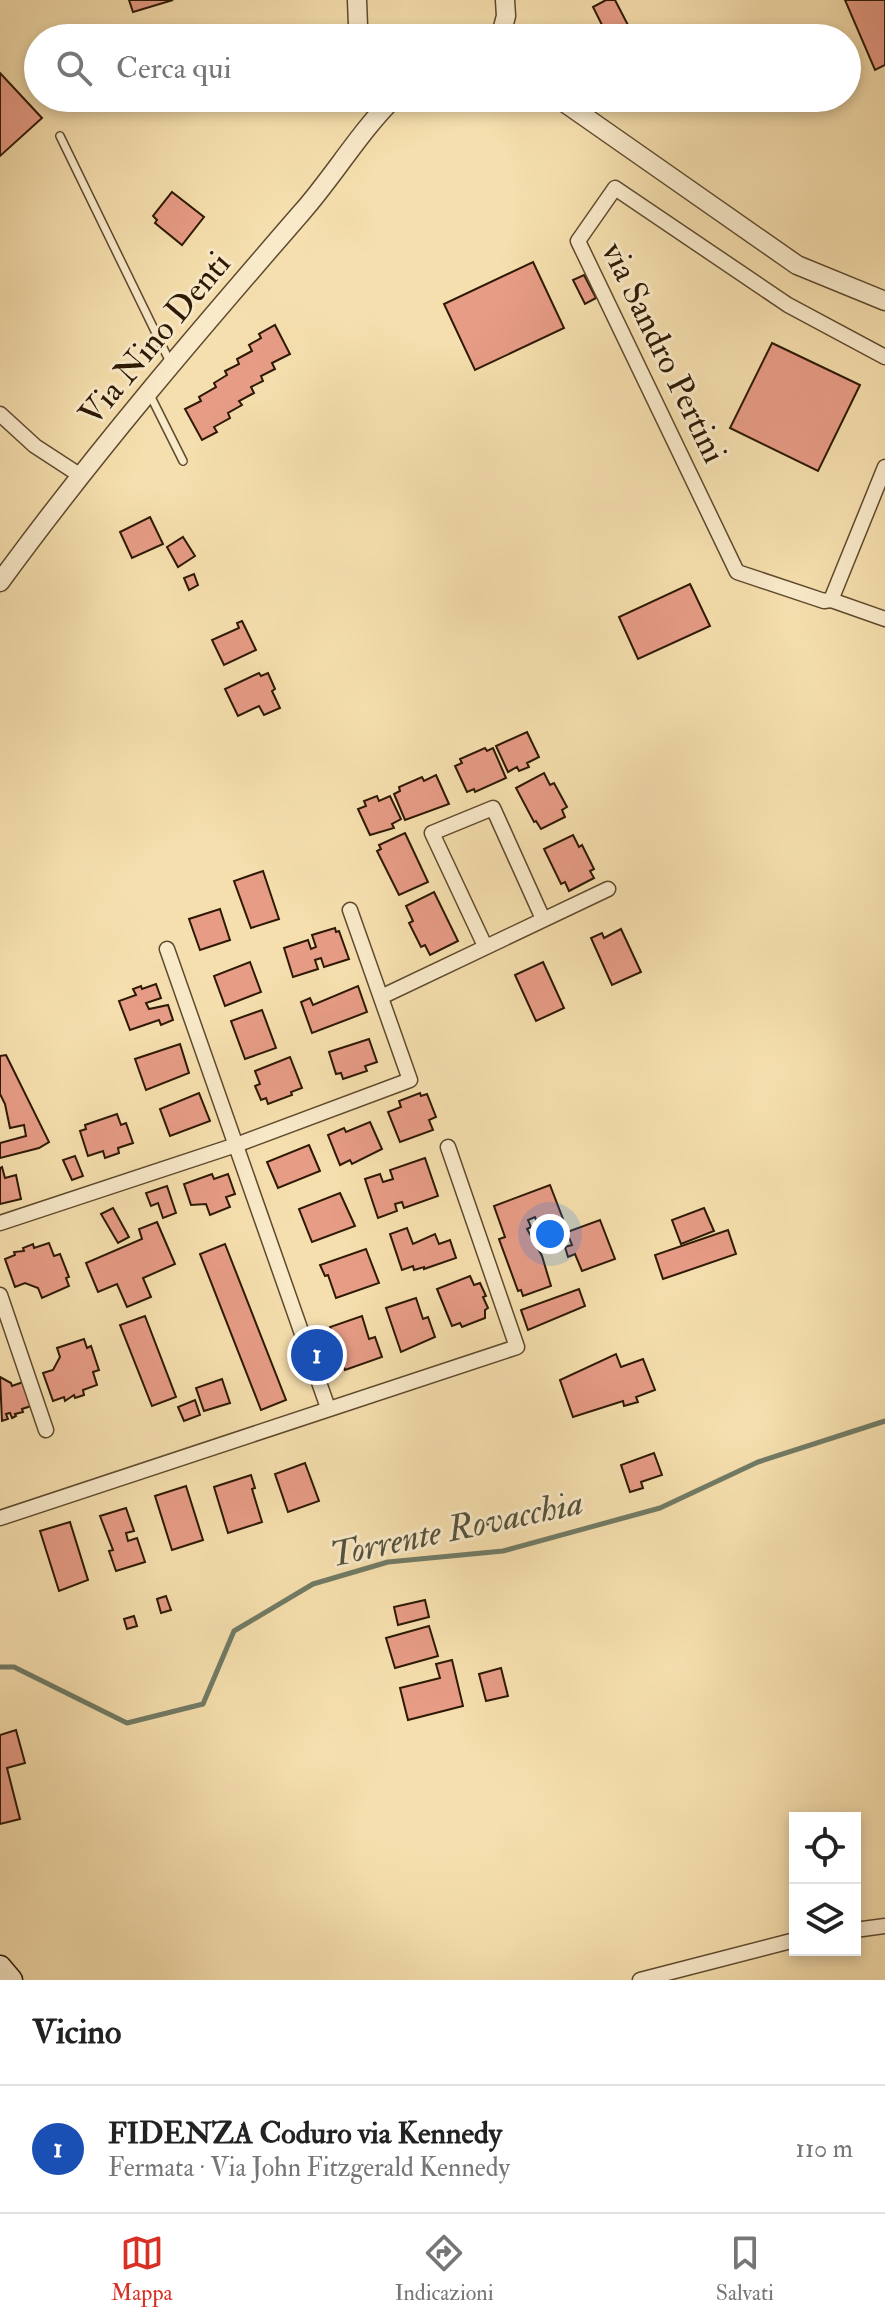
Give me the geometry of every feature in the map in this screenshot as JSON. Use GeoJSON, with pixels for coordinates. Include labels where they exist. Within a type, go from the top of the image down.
{"type":"FeatureCollection","features":[{"type":"Feature","properties":{"kind":"street"},"geometry":{"type":"LineString","coordinates":[[357,0],[358,24]]}},
{"type":"Feature","properties":{"kind":"street","name":"Via Nino Denti"},"geometry":{"type":"LineString","coordinates":[[361,139],[370,112]]}},
{"type":"Feature","properties":{"kind":"street","name":"Via Nino Denti"},"geometry":{"type":"LineString","coordinates":[[0,582],[171,364],[326,185],[383,112]]}},
{"type":"Feature","properties":{"kind":"street"},"geometry":{"type":"LineString","coordinates":[[577,112],[797,265],[885,301]]}},
{"type":"Feature","properties":{"kind":"street","name":"via Sandro Pertini"},"geometry":{"type":"LineString","coordinates":[[885,357],[788,305],[615,188],[578,241],[737,572],[885,619]]}},
{"type":"Feature","properties":{"kind":"street"},"geometry":{"type":"LineString","coordinates":[[0,414],[35,446],[81,476]]}},
{"type":"Feature","properties":{"kind":"street"},"geometry":{"type":"LineString","coordinates":[[831,600],[885,467]]}},
{"type":"Feature","properties":{"kind":"street"},"geometry":{"type":"LineString","coordinates":[[485,946],[432,833],[493,808],[543,919]]}},
{"type":"Feature","properties":{"kind":"street"},"geometry":{"type":"LineString","coordinates":[[381,997],[608,889]]}},
{"type":"Feature","properties":{"kind":"street"},"geometry":{"type":"LineString","coordinates":[[0,1223],[236,1145],[410,1080],[350,910]]}},
{"type":"Feature","properties":{"kind":"street"},"geometry":{"type":"LineString","coordinates":[[167,949],[328,1408]]}},
{"type":"Feature","properties":{"kind":"street"},"geometry":{"type":"LineString","coordinates":[[0,1518],[517,1347],[448,1147]]}},
{"type":"Feature","properties":{"kind":"street"},"geometry":{"type":"LineString","coordinates":[[0,1295],[46,1430]]}},
{"type":"Feature","properties":{"kind":"street"},"geometry":{"type":"LineString","coordinates":[[861,1929],[885,1926]]}},
{"type":"Feature","properties":{"kind":"street"},"geometry":{"type":"LineString","coordinates":[[640,1980],[789,1942]]}},
{"type":"Feature","properties":{"kind":"lane"},"geometry":{"type":"LineString","coordinates":[[60,136],[171,364]]}},
{"type":"Feature","properties":{"kind":"lane"},"geometry":{"type":"LineString","coordinates":[[149,393],[183,461]]}},
{"type":"Feature","properties":{"kind":"building"},"geometry":{"type":"Polygon","coordinates":[[[129,0],[173,0],[133,12],[129,0]]]}},
{"type":"Feature","properties":{"kind":"building"},"geometry":{"type":"Polygon","coordinates":[[[606,0],[615,0],[627,24],[602,24],[593,7],[606,0]]]}},
{"type":"Feature","properties":{"kind":"building"},"geometry":{"type":"Polygon","coordinates":[[[845,0],[885,0],[885,65],[875,70],[861,37],[861,24],[855,24],[845,0]]]}},
{"type":"Feature","properties":{"kind":"building"},"geometry":{"type":"Polygon","coordinates":[[[0,73],[24,99],[24,112],[36,112],[42,118],[0,156],[0,73]]]}},
{"type":"Feature","properties":{"kind":"building"},"geometry":{"type":"Polygon","coordinates":[[[172,192],[204,217],[182,245],[155,223],[157,220],[153,216],[172,192]]]}},
{"type":"Feature","properties":{"kind":"building"},"geometry":{"type":"Polygon","coordinates":[[[533,262],[564,328],[475,370],[444,304],[533,262]]]}},
{"type":"Feature","properties":{"kind":"building"},"geometry":{"type":"Polygon","coordinates":[[[584,275],[596,298],[585,304],[573,280],[584,275]]]}},
{"type":"Feature","properties":{"kind":"building"},"geometry":{"type":"Polygon","coordinates":[[[275,325],[290,354],[272,363],[275,369],[261,376],[263,381],[251,387],[254,393],[239,401],[242,405],[228,413],[230,418],[214,427],[217,432],[202,440],[185,409],[201,401],[199,397],[216,387],[214,383],[227,375],[225,371],[239,364],[237,359],[252,351],[249,345],[261,338],[259,334],[275,325]]]}},
{"type":"Feature","properties":{"kind":"building"},"geometry":{"type":"Polygon","coordinates":[[[772,343],[860,385],[818,471],[730,428],[772,343]]]}},
{"type":"Feature","properties":{"kind":"building"},"geometry":{"type":"Polygon","coordinates":[[[150,517],[163,544],[132,558],[120,532],[150,517]]]}},
{"type":"Feature","properties":{"kind":"building"},"geometry":{"type":"Polygon","coordinates":[[[183,537],[195,556],[178,567],[167,547],[183,537]]]}},
{"type":"Feature","properties":{"kind":"building"},"geometry":{"type":"Polygon","coordinates":[[[194,574],[198,585],[189,590],[184,578],[194,574]]]}},
{"type":"Feature","properties":{"kind":"building"},"geometry":{"type":"Polygon","coordinates":[[[690,584],[710,626],[638,659],[619,617],[690,584]]]}},
{"type":"Feature","properties":{"kind":"building"},"geometry":{"type":"Polygon","coordinates":[[[242,621],[256,650],[224,665],[212,640],[239,628],[237,623],[242,621]]]}},
{"type":"Feature","properties":{"kind":"building"},"geometry":{"type":"Polygon","coordinates":[[[259,673],[261,676],[268,673],[280,708],[264,715],[259,706],[238,716],[225,689],[259,673]]]}},
{"type":"Feature","properties":{"kind":"building"},"geometry":{"type":"Polygon","coordinates":[[[527,732],[539,757],[527,763],[529,767],[519,771],[517,767],[508,772],[496,746],[527,732]]]}},
{"type":"Feature","properties":{"kind":"building"},"geometry":{"type":"Polygon","coordinates":[[[485,748],[487,751],[493,748],[506,778],[475,792],[474,789],[467,792],[455,766],[462,763],[460,759],[485,748]]]}},
{"type":"Feature","properties":{"kind":"building"},"geometry":{"type":"Polygon","coordinates":[[[544,773],[550,785],[554,783],[567,807],[562,810],[565,817],[541,829],[516,788],[544,773]]]}},
{"type":"Feature","properties":{"kind":"building"},"geometry":{"type":"Polygon","coordinates":[[[436,775],[449,804],[405,820],[394,794],[400,791],[399,787],[422,777],[424,781],[436,775]]]}},
{"type":"Feature","properties":{"kind":"building"},"geometry":{"type":"Polygon","coordinates":[[[377,796],[379,801],[390,796],[401,819],[392,824],[394,828],[370,835],[358,809],[366,806],[364,801],[377,796]]]}},
{"type":"Feature","properties":{"kind":"building"},"geometry":{"type":"Polygon","coordinates":[[[405,833],[428,882],[399,895],[377,851],[381,849],[379,845],[405,833]]]}},
{"type":"Feature","properties":{"kind":"building"},"geometry":{"type":"Polygon","coordinates":[[[573,835],[579,847],[582,845],[594,869],[590,871],[594,878],[569,891],[565,882],[561,884],[544,849],[573,835]]]}},
{"type":"Feature","properties":{"kind":"building"},"geometry":{"type":"Polygon","coordinates":[[[263,871],[279,919],[251,928],[234,881],[263,871]]]}},
{"type":"Feature","properties":{"kind":"building"},"geometry":{"type":"Polygon","coordinates":[[[434,892],[458,941],[430,955],[425,945],[421,947],[409,923],[413,921],[406,906],[434,892]]]}},
{"type":"Feature","properties":{"kind":"building"},"geometry":{"type":"Polygon","coordinates":[[[220,909],[230,940],[200,950],[189,919],[220,909]]]}},
{"type":"Feature","properties":{"kind":"building"},"geometry":{"type":"Polygon","coordinates":[[[335,928],[336,932],[339,931],[349,959],[324,967],[321,958],[315,960],[318,969],[293,977],[284,948],[308,940],[311,949],[316,947],[312,935],[335,928]]]}},
{"type":"Feature","properties":{"kind":"building"},"geometry":{"type":"Polygon","coordinates":[[[621,929],[641,972],[612,985],[591,938],[602,933],[604,938],[621,929]]]}},
{"type":"Feature","properties":{"kind":"building"},"geometry":{"type":"Polygon","coordinates":[[[250,962],[261,992],[225,1006],[214,976],[250,962]]]}},
{"type":"Feature","properties":{"kind":"building"},"geometry":{"type":"Polygon","coordinates":[[[543,962],[564,1008],[536,1021],[515,975],[543,962]]]}},
{"type":"Feature","properties":{"kind":"building"},"geometry":{"type":"Polygon","coordinates":[[[156,984],[161,998],[146,1003],[149,1009],[168,1005],[173,1020],[161,1025],[159,1020],[130,1030],[119,1001],[136,995],[133,989],[156,984]]]}},
{"type":"Feature","properties":{"kind":"building"},"geometry":{"type":"Polygon","coordinates":[[[358,986],[367,1012],[312,1033],[301,1002],[310,998],[313,1005],[358,986]]]}},
{"type":"Feature","properties":{"kind":"building"},"geometry":{"type":"Polygon","coordinates":[[[262,1010],[276,1048],[245,1059],[231,1021],[262,1010]]]}},
{"type":"Feature","properties":{"kind":"building"},"geometry":{"type":"Polygon","coordinates":[[[369,1039],[377,1062],[365,1066],[367,1071],[343,1079],[341,1073],[336,1074],[329,1052],[369,1039]]]}},
{"type":"Feature","properties":{"kind":"building"},"geometry":{"type":"Polygon","coordinates":[[[180,1044],[189,1073],[146,1090],[135,1059],[180,1044]]]}},
{"type":"Feature","properties":{"kind":"building"},"geometry":{"type":"Polygon","coordinates":[[[6,1055],[49,1142],[39,1148],[0,1158],[0,1143],[26,1136],[24,1125],[10,1128],[0,1094],[0,1056],[6,1055]]]}},
{"type":"Feature","properties":{"kind":"building"},"geometry":{"type":"Polygon","coordinates":[[[290,1057],[302,1088],[268,1104],[266,1098],[261,1100],[255,1086],[260,1084],[255,1071],[290,1057]]]}},
{"type":"Feature","properties":{"kind":"building"},"geometry":{"type":"Polygon","coordinates":[[[199,1093],[210,1121],[170,1136],[160,1109],[199,1093]]]}},
{"type":"Feature","properties":{"kind":"building"},"geometry":{"type":"Polygon","coordinates":[[[420,1093],[421,1096],[427,1094],[436,1117],[429,1120],[433,1130],[400,1142],[388,1112],[401,1107],[399,1101],[420,1093]]]}},
{"type":"Feature","properties":{"kind":"building"},"geometry":{"type":"Polygon","coordinates":[[[117,1114],[121,1125],[126,1123],[133,1143],[118,1148],[119,1153],[105,1158],[103,1151],[88,1156],[80,1131],[86,1129],[85,1125],[117,1114]]]}},
{"type":"Feature","properties":{"kind":"building"},"geometry":{"type":"Polygon","coordinates":[[[370,1122],[382,1149],[352,1164],[350,1160],[340,1165],[328,1135],[344,1128],[346,1132],[370,1122]]]}},
{"type":"Feature","properties":{"kind":"building"},"geometry":{"type":"Polygon","coordinates":[[[309,1145],[320,1171],[278,1188],[267,1162],[309,1145]]]}},
{"type":"Feature","properties":{"kind":"building"},"geometry":{"type":"Polygon","coordinates":[[[75,1156],[83,1176],[72,1180],[63,1160],[75,1156]]]}},
{"type":"Feature","properties":{"kind":"building"},"geometry":{"type":"Polygon","coordinates":[[[425,1158],[438,1196],[404,1208],[402,1202],[395,1204],[397,1211],[378,1218],[365,1179],[380,1174],[383,1182],[393,1179],[390,1170],[425,1158]]]}},
{"type":"Feature","properties":{"kind":"building"},"geometry":{"type":"Polygon","coordinates":[[[2,1167],[5,1178],[16,1175],[21,1199],[0,1204],[2,1167]]]}},
{"type":"Feature","properties":{"kind":"building"},"geometry":{"type":"Polygon","coordinates":[[[212,1174],[214,1179],[228,1174],[235,1194],[226,1197],[230,1207],[210,1215],[206,1204],[191,1205],[184,1184],[212,1174]]]}},
{"type":"Feature","properties":{"kind":"building"},"geometry":{"type":"Polygon","coordinates":[[[550,1185],[563,1219],[550,1224],[548,1219],[537,1223],[535,1217],[528,1220],[531,1227],[527,1229],[542,1256],[551,1286],[523,1296],[521,1290],[518,1291],[499,1239],[505,1237],[494,1206],[550,1185]]]}},
{"type":"Feature","properties":{"kind":"building"},"geometry":{"type":"Polygon","coordinates":[[[167,1186],[176,1213],[163,1218],[158,1203],[151,1206],[146,1193],[167,1186]]]}},
{"type":"Feature","properties":{"kind":"building"},"geometry":{"type":"Polygon","coordinates":[[[340,1193],[355,1226],[312,1242],[299,1209],[340,1193]]]}},
{"type":"Feature","properties":{"kind":"building"},"geometry":{"type":"Polygon","coordinates":[[[113,1208],[129,1237],[118,1243],[101,1214],[113,1208]]]}},
{"type":"Feature","properties":{"kind":"building"},"geometry":{"type":"Polygon","coordinates":[[[704,1208],[714,1231],[681,1244],[672,1220],[704,1208]]]}},
{"type":"Feature","properties":{"kind":"building"},"geometry":{"type":"Polygon","coordinates":[[[600,1220],[615,1259],[582,1271],[575,1254],[568,1257],[565,1247],[572,1245],[567,1232],[600,1220]]]}},
{"type":"Feature","properties":{"kind":"building"},"geometry":{"type":"Polygon","coordinates":[[[157,1222],[175,1264],[143,1278],[151,1297],[127,1307],[117,1284],[98,1292],[86,1263],[142,1239],[139,1229],[157,1222]]]}},
{"type":"Feature","properties":{"kind":"building"},"geometry":{"type":"Polygon","coordinates":[[[407,1228],[413,1244],[435,1234],[439,1244],[450,1240],[456,1258],[424,1269],[414,1270],[413,1266],[402,1270],[390,1234],[407,1228]]]}},
{"type":"Feature","properties":{"kind":"building"},"geometry":{"type":"Polygon","coordinates":[[[728,1230],[736,1254],[663,1279],[655,1255],[728,1230]]]}},
{"type":"Feature","properties":{"kind":"building"},"geometry":{"type":"Polygon","coordinates":[[[49,1243],[54,1256],[60,1254],[69,1277],[66,1278],[69,1286],[42,1298],[38,1288],[25,1283],[15,1287],[5,1259],[33,1244],[34,1248],[49,1243]]]}},
{"type":"Feature","properties":{"kind":"building"},"geometry":{"type":"Polygon","coordinates":[[[225,1244],[286,1400],[261,1410],[200,1254],[225,1244]]]}},
{"type":"Feature","properties":{"kind":"building"},"geometry":{"type":"Polygon","coordinates":[[[366,1249],[379,1283],[336,1298],[328,1275],[325,1276],[320,1265],[366,1249]]]}},
{"type":"Feature","properties":{"kind":"building"},"geometry":{"type":"Polygon","coordinates":[[[470,1276],[474,1285],[480,1283],[486,1296],[483,1297],[488,1308],[485,1318],[462,1327],[460,1323],[452,1326],[437,1289],[470,1276]]]}},
{"type":"Feature","properties":{"kind":"building"},"geometry":{"type":"Polygon","coordinates":[[[579,1289],[585,1306],[528,1330],[521,1310],[579,1289]]]}},
{"type":"Feature","properties":{"kind":"building"},"geometry":{"type":"Polygon","coordinates":[[[416,1298],[423,1319],[428,1317],[435,1337],[401,1352],[386,1308],[416,1298]]]}},
{"type":"Feature","properties":{"kind":"building"},"geometry":{"type":"Polygon","coordinates":[[[145,1316],[176,1397],[152,1406],[120,1325],[145,1316]]]}},
{"type":"Feature","properties":{"kind":"building"},"geometry":{"type":"Polygon","coordinates":[[[362,1316],[369,1339],[375,1337],[382,1357],[345,1370],[330,1327],[362,1316]]]}},
{"type":"Feature","properties":{"kind":"building"},"geometry":{"type":"Polygon","coordinates":[[[84,1339],[87,1348],[91,1346],[99,1370],[93,1372],[97,1385],[83,1390],[84,1395],[53,1401],[43,1373],[53,1370],[60,1357],[57,1348],[84,1339]]]}},
{"type":"Feature","properties":{"kind":"building"},"geometry":{"type":"Polygon","coordinates":[[[616,1354],[621,1367],[643,1359],[655,1390],[636,1397],[638,1402],[624,1406],[623,1401],[573,1417],[560,1380],[616,1354]]]}},
{"type":"Feature","properties":{"kind":"building"},"geometry":{"type":"Polygon","coordinates":[[[0,1377],[12,1386],[23,1382],[31,1406],[12,1418],[10,1413],[6,1414],[8,1419],[2,1421],[0,1377]]]}},
{"type":"Feature","properties":{"kind":"building"},"geometry":{"type":"Polygon","coordinates":[[[222,1379],[230,1403],[204,1411],[196,1388],[222,1379]]]}},
{"type":"Feature","properties":{"kind":"building"},"geometry":{"type":"Polygon","coordinates":[[[195,1400],[200,1415],[184,1421],[178,1407],[195,1400]]]}},
{"type":"Feature","properties":{"kind":"building"},"geometry":{"type":"Polygon","coordinates":[[[654,1453],[662,1475],[641,1482],[643,1488],[630,1492],[621,1465],[654,1453]]]}},
{"type":"Feature","properties":{"kind":"building"},"geometry":{"type":"Polygon","coordinates":[[[305,1463],[319,1501],[288,1512],[275,1474],[305,1463]]]}},
{"type":"Feature","properties":{"kind":"building"},"geometry":{"type":"Polygon","coordinates":[[[251,1475],[262,1522],[228,1533],[214,1487],[251,1475]]]}},
{"type":"Feature","properties":{"kind":"building"},"geometry":{"type":"Polygon","coordinates":[[[186,1486],[203,1540],[172,1550],[155,1496],[186,1486]]]}},
{"type":"Feature","properties":{"kind":"building"},"geometry":{"type":"Polygon","coordinates":[[[126,1508],[134,1531],[126,1533],[128,1541],[137,1538],[145,1562],[116,1571],[109,1551],[113,1550],[100,1516],[126,1508]]]}},
{"type":"Feature","properties":{"kind":"building"},"geometry":{"type":"Polygon","coordinates":[[[70,1522],[88,1580],[59,1591],[40,1531],[70,1522]]]}},
{"type":"Feature","properties":{"kind":"building"},"geometry":{"type":"Polygon","coordinates":[[[166,1596],[171,1610],[161,1613],[157,1599],[166,1596]]]}},
{"type":"Feature","properties":{"kind":"building"},"geometry":{"type":"Polygon","coordinates":[[[425,1600],[429,1617],[398,1625],[394,1607],[425,1600]]]}},
{"type":"Feature","properties":{"kind":"building"},"geometry":{"type":"Polygon","coordinates":[[[134,1616],[137,1626],[127,1629],[124,1619],[134,1616]]]}},
{"type":"Feature","properties":{"kind":"building"},"geometry":{"type":"Polygon","coordinates":[[[429,1626],[438,1656],[395,1668],[386,1638],[429,1626]]]}},
{"type":"Feature","properties":{"kind":"building"},"geometry":{"type":"Polygon","coordinates":[[[452,1660],[463,1706],[408,1720],[400,1688],[440,1678],[436,1664],[452,1660]]]}},
{"type":"Feature","properties":{"kind":"building"},"geometry":{"type":"Polygon","coordinates":[[[501,1668],[508,1696],[486,1701],[479,1674],[501,1668]]]}},
{"type":"Feature","properties":{"kind":"building"},"geometry":{"type":"Polygon","coordinates":[[[16,1730],[25,1763],[7,1768],[20,1819],[0,1824],[0,1735],[16,1730]]]}},
{"type":"Feature","properties":{"kind":"waterway","name":"Torrente Rovacchia"},"geometry":{"type":"LineString","coordinates":[[0,1667],[14,1667],[127,1723],[203,1704],[234,1631],[313,1584],[388,1562],[503,1551],[660,1508],[758,1462],[885,1421]]}},
{"type":"Feature","properties":{"kind":"place","name":"FIDENZA Coduro via Kennedy"},"geometry":{"type":"Point","coordinates":[317,1355]}}]}
